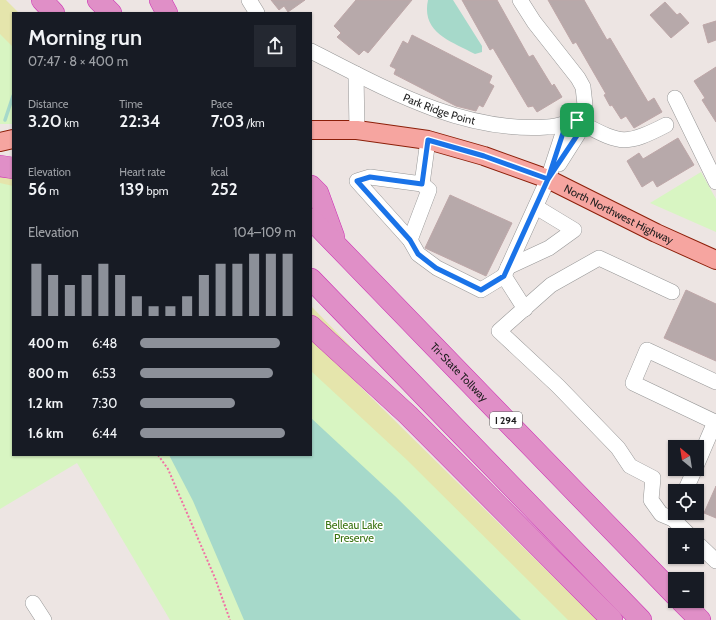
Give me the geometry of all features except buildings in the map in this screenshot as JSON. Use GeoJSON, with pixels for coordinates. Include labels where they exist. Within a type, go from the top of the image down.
{"type":"FeatureCollection","features":[{"type":"Feature","properties":{"kind":"highway"},"geometry":{"type":"LineString","coordinates":[[42,0],[53,12]]}},
{"type":"Feature","properties":{"kind":"highway"},"geometry":{"type":"LineString","coordinates":[[98,0],[109,12]]}},
{"type":"Feature","properties":{"kind":"highway"},"geometry":{"type":"LineString","coordinates":[[160,0],[166,12]]}},
{"type":"Feature","properties":{"kind":"highway"},"geometry":{"type":"LineString","coordinates":[[0,166],[12,168]]}},
{"type":"Feature","properties":{"kind":"highway"},"geometry":{"type":"LineString","coordinates":[[312,187],[318,193],[337,246]]}},
{"type":"Feature","properties":{"kind":"highway","name":"Tri-State Tollway"},"geometry":{"type":"LineString","coordinates":[[312,220],[668,587]]}},
{"type":"Feature","properties":{"kind":"highway"},"geometry":{"type":"LineString","coordinates":[[312,280],[641,620]]}},
{"type":"Feature","properties":{"kind":"highway"},"geometry":{"type":"LineString","coordinates":[[312,327],[408,415],[612,620]]}},
{"type":"Feature","properties":{"kind":"highway"},"geometry":{"type":"LineString","coordinates":[[688,608],[700,620]]}},
{"type":"Feature","properties":{"kind":"main road","name":"North Northwest Highway"},"geometry":{"type":"LineString","coordinates":[[312,130],[357,130],[428,140],[484,156],[548,179],[656,233],[716,260]]}},
{"type":"Feature","properties":{"kind":"main road"},"geometry":{"type":"LineString","coordinates":[[0,138],[12,139]]}},
{"type":"Feature","properties":{"kind":"main road"},"geometry":{"type":"LineString","coordinates":[[0,142],[12,139]]}},
{"type":"Feature","properties":{"kind":"street"},"geometry":{"type":"LineString","coordinates":[[249,0],[256,12]]}},
{"type":"Feature","properties":{"kind":"street"},"geometry":{"type":"LineString","coordinates":[[506,272],[548,179],[563,133],[577,120],[585,105],[583,87],[578,78],[534,22],[520,0]]}},
{"type":"Feature","properties":{"kind":"street","name":"Park Ridge Point"},"geometry":{"type":"LineString","coordinates":[[312,52],[421,105],[483,122],[524,127],[548,128],[577,120]]}},
{"type":"Feature","properties":{"kind":"street"},"geometry":{"type":"LineString","coordinates":[[356,74],[357,130]]}},
{"type":"Feature","properties":{"kind":"street"},"geometry":{"type":"LineString","coordinates":[[675,98],[716,182]]}},
{"type":"Feature","properties":{"kind":"street"},"geometry":{"type":"LineString","coordinates":[[577,120],[610,138],[625,140],[645,136],[666,125]]}},
{"type":"Feature","properties":{"kind":"street"},"geometry":{"type":"LineString","coordinates":[[422,184],[428,140]]}},
{"type":"Feature","properties":{"kind":"street"},"geometry":{"type":"LineString","coordinates":[[410,240],[429,190],[422,184],[370,177],[357,181],[410,240],[418,254],[436,268],[481,290],[506,272],[549,248],[574,230],[536,207]]}},
{"type":"Feature","properties":{"kind":"street"},"geometry":{"type":"LineString","coordinates":[[668,515],[661,514],[651,500],[653,478],[630,466],[618,448],[558,386],[499,331],[551,285],[599,258],[672,292]]}},
{"type":"Feature","properties":{"kind":"street"},"geometry":{"type":"LineString","coordinates":[[506,272],[525,308]]}},
{"type":"Feature","properties":{"kind":"street"},"geometry":{"type":"LineString","coordinates":[[704,448],[715,422],[633,383],[647,350],[716,382]]}},
{"type":"Feature","properties":{"kind":"street"},"geometry":{"type":"LineString","coordinates":[[704,550],[716,561]]}},
{"type":"Feature","properties":{"kind":"street"},"geometry":{"type":"LineString","coordinates":[[33,603],[44,620]]}},
{"type":"Feature","properties":{"kind":"path"},"geometry":{"type":"LineString","coordinates":[[159,456],[168,469],[215,578],[230,620]]}},
{"type":"Feature","properties":{"kind":"shaded area"},"geometry":{"type":"Polygon","coordinates":[[[0,0],[6,0],[18,12],[12,12],[12,113],[0,121],[0,0]]]}},
{"type":"Feature","properties":{"kind":"shaded area"},"geometry":{"type":"Polygon","coordinates":[[[428,0],[453,0],[482,46],[482,52],[475,54],[448,40],[433,28],[429,21],[427,11],[428,0]]]}},
{"type":"Feature","properties":{"kind":"shaded area"},"geometry":{"type":"Polygon","coordinates":[[[0,170],[12,174],[12,194],[0,190],[0,170]]]}},
{"type":"Feature","properties":{"kind":"shaded area"},"geometry":{"type":"Polygon","coordinates":[[[312,307],[350,346],[348,348],[312,316],[312,307]]]}},
{"type":"Feature","properties":{"kind":"shaded area"},"geometry":{"type":"Polygon","coordinates":[[[312,339],[597,620],[521,620],[312,419],[312,339]]]}},
{"type":"Feature","properties":{"kind":"shaded area"},"geometry":{"type":"Polygon","coordinates":[[[312,419],[395,496],[521,620],[244,620],[193,501],[170,456],[312,456],[312,419]]]}},
{"type":"Feature","properties":{"kind":"green space"},"geometry":{"type":"Polygon","coordinates":[[[0,34],[12,46],[12,124],[0,124],[0,34]]]}},
{"type":"Feature","properties":{"kind":"green space"},"geometry":{"type":"Polygon","coordinates":[[[701,172],[716,199],[716,232],[650,203],[701,172]]]}},
{"type":"Feature","properties":{"kind":"green space","name":"Belleau Lake Preserve"},"geometry":{"type":"Polygon","coordinates":[[[0,183],[12,186],[12,456],[312,456],[312,372],[407,460],[568,620],[170,620],[77,463],[0,509],[0,183]]]}},
{"type":"Feature","properties":{"kind":"waterway"},"geometry":{"type":"LineString","coordinates":[[5,120],[12,99]]}},
{"type":"Feature","properties":{"kind":"route"},"geometry":{"type":"LineString","coordinates":[[577,120],[563,133],[548,179],[484,156],[428,140],[422,184],[370,177],[357,181],[410,240],[418,254],[436,268],[481,290],[504,276],[548,179],[578,134],[577,120]]}}]}
